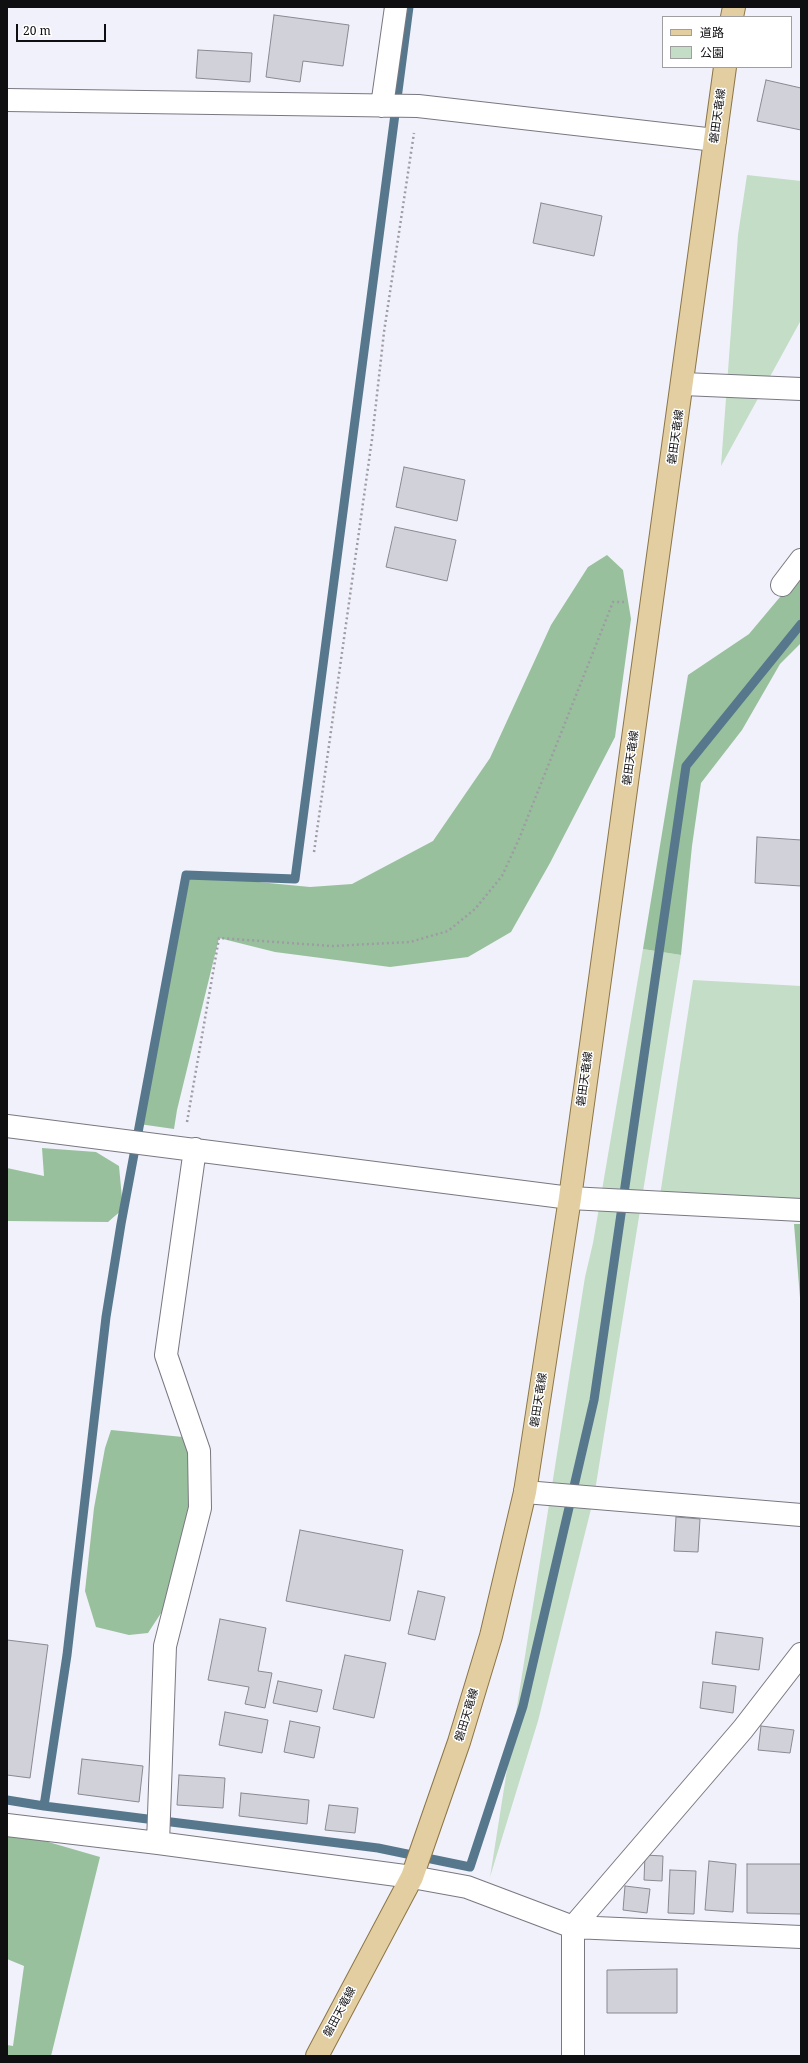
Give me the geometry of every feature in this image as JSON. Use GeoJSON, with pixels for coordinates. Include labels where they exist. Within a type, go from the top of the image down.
{"type":"FeatureCollection","features":[{"type":"Feature","properties":{"kind":"main road","name":"磐田天竜線"},"geometry":{"type":"LineString","coordinates":[[317,2056],[412,1877],[459,1742],[491,1636],[526,1492],[570,1198],[683,384],[725,68]]}},
{"type":"Feature","properties":{"kind":"street"},"geometry":{"type":"LineString","coordinates":[[382,106],[396,7]]}},
{"type":"Feature","properties":{"kind":"street"},"geometry":{"type":"LineString","coordinates":[[7,100],[418,106],[715,140]]}},
{"type":"Feature","properties":{"kind":"street"},"geometry":{"type":"LineString","coordinates":[[683,384],[801,389]]}},
{"type":"Feature","properties":{"kind":"street"},"geometry":{"type":"LineString","coordinates":[[782,586],[801,560]]}},
{"type":"Feature","properties":{"kind":"street"},"geometry":{"type":"LineString","coordinates":[[7,1126],[570,1198],[801,1210]]}},
{"type":"Feature","properties":{"kind":"street"},"geometry":{"type":"LineString","coordinates":[[158,1843],[165,1646],[200,1508],[199,1451],[166,1355],[189,1149]]}},
{"type":"Feature","properties":{"kind":"street"},"geometry":{"type":"LineString","coordinates":[[526,1492],[801,1515]]}},
{"type":"Feature","properties":{"kind":"street"},"geometry":{"type":"LineString","coordinates":[[573,2056],[573,1927],[743,1729],[801,1654]]}},
{"type":"Feature","properties":{"kind":"street"},"geometry":{"type":"LineString","coordinates":[[7,1825],[158,1843],[412,1877],[467,1887],[573,1927],[801,1937]]}},
{"type":"Feature","properties":{"kind":"path"},"geometry":{"type":"LineString","coordinates":[[314,852],[372,439],[384,332],[418,106]]}},
{"type":"Feature","properties":{"kind":"path"},"geometry":{"type":"LineString","coordinates":[[189,1149],[219,938],[332,946],[410,942],[448,930],[474,909],[502,876],[519,839],[613,602],[653,601]]}},
{"type":"Feature","properties":{"kind":"green space"},"geometry":{"type":"Polygon","coordinates":[[[747,175],[801,181],[801,320],[721,466],[738,235],[747,175]]]}},
{"type":"Feature","properties":{"kind":"green space"},"geometry":{"type":"Polygon","coordinates":[[[607,555],[623,570],[631,619],[615,737],[550,863],[511,932],[468,957],[390,967],[275,952],[219,938],[177,1110],[174,1129],[139,1124],[186,875],[310,887],[352,884],[433,841],[490,758],[551,625],[588,567],[607,555]]]}},
{"type":"Feature","properties":{"kind":"green space"},"geometry":{"type":"Polygon","coordinates":[[[801,572],[801,643],[780,664],[742,730],[701,783],[692,846],[681,955],[643,949],[688,675],[749,634],[801,572]]]}},
{"type":"Feature","properties":{"kind":"green space"},"geometry":{"type":"Polygon","coordinates":[[[643,949],[681,955],[594,1497],[538,1721],[490,1877],[585,1277],[593,1243],[643,949]]]}},
{"type":"Feature","properties":{"kind":"green space"},"geometry":{"type":"Polygon","coordinates":[[[693,980],[801,986],[801,1210],[659,1202],[693,980]]]}},
{"type":"Feature","properties":{"kind":"green space"},"geometry":{"type":"Polygon","coordinates":[[[42,1148],[96,1152],[119,1166],[123,1209],[108,1222],[7,1221],[7,1168],[44,1176],[42,1148]]]}},
{"type":"Feature","properties":{"kind":"green space"},"geometry":{"type":"Polygon","coordinates":[[[794,1224],[801,1224],[801,1310],[794,1224]]]}},
{"type":"Feature","properties":{"kind":"green space"},"geometry":{"type":"Polygon","coordinates":[[[111,1430],[183,1437],[200,1472],[189,1507],[165,1607],[148,1633],[129,1635],[96,1627],[85,1591],[94,1508],[105,1448],[111,1430]]]}},
{"type":"Feature","properties":{"kind":"green space"},"geometry":{"type":"Polygon","coordinates":[[[7,1830],[100,1857],[51,2056],[7,2056],[7,2045],[13,2046],[24,1966],[7,1959],[7,1830]]]}},
{"type":"Feature","properties":{"kind":"building"},"geometry":{"type":"Polygon","coordinates":[[[274,15],[349,25],[343,66],[303,61],[300,82],[266,77],[274,15]]]}},
{"type":"Feature","properties":{"kind":"building"},"geometry":{"type":"Polygon","coordinates":[[[198,50],[252,53],[250,82],[196,78],[198,50]]]}},
{"type":"Feature","properties":{"kind":"building"},"geometry":{"type":"Polygon","coordinates":[[[766,80],[801,88],[801,130],[757,121],[766,80]]]}},
{"type":"Feature","properties":{"kind":"building"},"geometry":{"type":"Polygon","coordinates":[[[541,203],[602,216],[594,256],[533,243],[541,203]]]}},
{"type":"Feature","properties":{"kind":"building"},"geometry":{"type":"Polygon","coordinates":[[[404,467],[465,480],[457,521],[396,507],[404,467]]]}},
{"type":"Feature","properties":{"kind":"building"},"geometry":{"type":"Polygon","coordinates":[[[395,527],[456,540],[447,581],[386,567],[395,527]]]}},
{"type":"Feature","properties":{"kind":"building"},"geometry":{"type":"Polygon","coordinates":[[[757,837],[801,840],[801,886],[755,883],[757,837]]]}},
{"type":"Feature","properties":{"kind":"building"},"geometry":{"type":"Polygon","coordinates":[[[676,1517],[700,1519],[698,1552],[674,1551],[676,1517]]]}},
{"type":"Feature","properties":{"kind":"building"},"geometry":{"type":"Polygon","coordinates":[[[300,1530],[403,1550],[390,1621],[286,1601],[300,1530]]]}},
{"type":"Feature","properties":{"kind":"building"},"geometry":{"type":"Polygon","coordinates":[[[418,1591],[445,1597],[435,1640],[408,1634],[418,1591]]]}},
{"type":"Feature","properties":{"kind":"building"},"geometry":{"type":"Polygon","coordinates":[[[220,1619],[266,1628],[258,1671],[272,1673],[265,1708],[245,1704],[249,1687],[208,1680],[220,1619]]]}},
{"type":"Feature","properties":{"kind":"building"},"geometry":{"type":"Polygon","coordinates":[[[716,1632],[763,1638],[759,1670],[712,1664],[716,1632]]]}},
{"type":"Feature","properties":{"kind":"building"},"geometry":{"type":"Polygon","coordinates":[[[7,1640],[48,1645],[30,1778],[7,1775],[7,1640]]]}},
{"type":"Feature","properties":{"kind":"building"},"geometry":{"type":"Polygon","coordinates":[[[345,1655],[386,1663],[374,1718],[333,1709],[345,1655]]]}},
{"type":"Feature","properties":{"kind":"building"},"geometry":{"type":"Polygon","coordinates":[[[278,1681],[322,1690],[317,1712],[273,1703],[278,1681]]]}},
{"type":"Feature","properties":{"kind":"building"},"geometry":{"type":"Polygon","coordinates":[[[703,1682],[736,1686],[733,1713],[700,1708],[703,1682]]]}},
{"type":"Feature","properties":{"kind":"building"},"geometry":{"type":"Polygon","coordinates":[[[225,1712],[268,1720],[262,1753],[219,1745],[225,1712]]]}},
{"type":"Feature","properties":{"kind":"building"},"geometry":{"type":"Polygon","coordinates":[[[290,1721],[320,1727],[314,1758],[284,1752],[290,1721]]]}},
{"type":"Feature","properties":{"kind":"building"},"geometry":{"type":"Polygon","coordinates":[[[761,1726],[794,1730],[790,1753],[758,1750],[761,1726]]]}},
{"type":"Feature","properties":{"kind":"building"},"geometry":{"type":"Polygon","coordinates":[[[82,1759],[143,1766],[139,1802],[78,1794],[82,1759]]]}},
{"type":"Feature","properties":{"kind":"building"},"geometry":{"type":"Polygon","coordinates":[[[179,1775],[225,1778],[223,1808],[177,1805],[179,1775]]]}},
{"type":"Feature","properties":{"kind":"building"},"geometry":{"type":"Polygon","coordinates":[[[241,1793],[309,1800],[307,1824],[239,1816],[241,1793]]]}},
{"type":"Feature","properties":{"kind":"building"},"geometry":{"type":"Polygon","coordinates":[[[329,1805],[358,1808],[355,1833],[325,1830],[329,1805]]]}},
{"type":"Feature","properties":{"kind":"building"},"geometry":{"type":"Polygon","coordinates":[[[645,1855],[663,1856],[662,1881],[644,1880],[645,1855]]]}},
{"type":"Feature","properties":{"kind":"building"},"geometry":{"type":"Polygon","coordinates":[[[709,1861],[736,1864],[733,1912],[705,1910],[709,1861]]]}},
{"type":"Feature","properties":{"kind":"building"},"geometry":{"type":"Polygon","coordinates":[[[747,1864],[801,1864],[801,1914],[747,1913],[747,1864]]]}},
{"type":"Feature","properties":{"kind":"building"},"geometry":{"type":"Polygon","coordinates":[[[670,1870],[696,1871],[694,1914],[668,1913],[670,1870]]]}},
{"type":"Feature","properties":{"kind":"building"},"geometry":{"type":"Polygon","coordinates":[[[625,1886],[650,1889],[647,1913],[623,1910],[625,1886]]]}},
{"type":"Feature","properties":{"kind":"building"},"geometry":{"type":"Polygon","coordinates":[[[677,1969],[677,2013],[607,2013],[607,1970],[677,1969]]]}},
{"type":"Feature","properties":{"kind":"waterway"},"geometry":{"type":"LineString","coordinates":[[44,1806],[67,1655],[106,1317],[121,1224],[186,875],[295,879],[409,7]]}},
{"type":"Feature","properties":{"kind":"waterway"},"geometry":{"type":"LineString","coordinates":[[7,1800],[44,1806],[378,1848],[470,1867],[523,1706],[594,1400],[686,766],[801,624]]}}]}
